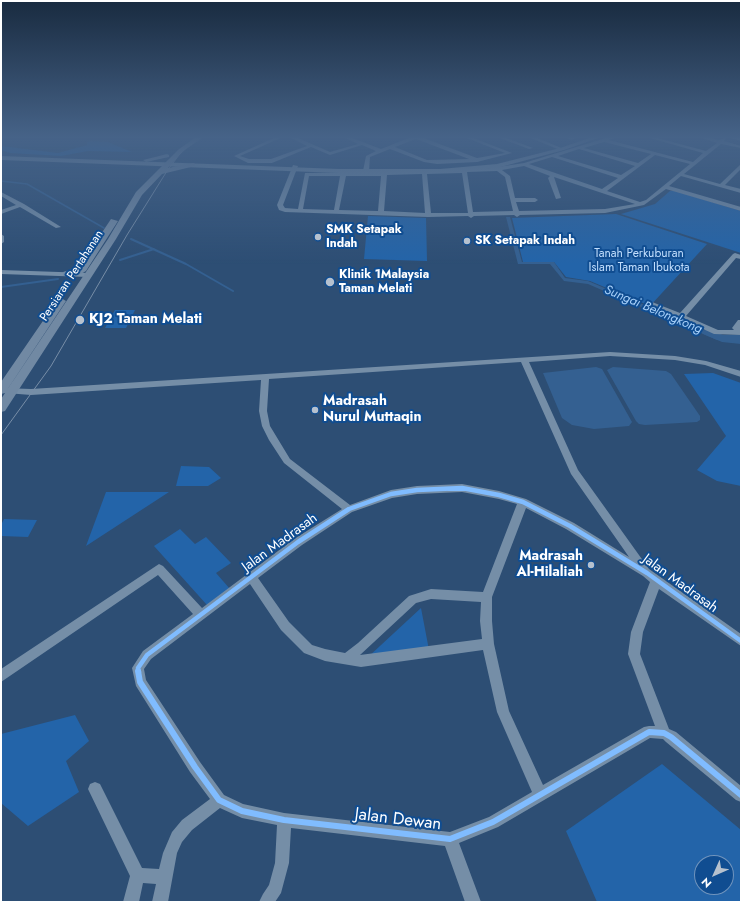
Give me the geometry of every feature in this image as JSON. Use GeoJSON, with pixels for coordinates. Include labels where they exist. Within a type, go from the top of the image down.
{"type":"FeatureCollection","features":[{"type":"Feature","properties":{"kind":"main road","name":"Persiaran Pertahanan"},"geometry":{"type":"LineString","coordinates":[[1,408],[5,392],[80,275],[150,179]]}},
{"type":"Feature","properties":{"kind":"main road"},"geometry":{"type":"LineString","coordinates":[[66,274],[80,275]]}},
{"type":"Feature","properties":{"kind":"main road"},"geometry":{"type":"LineString","coordinates":[[66,274],[80,275]]}},
{"type":"Feature","properties":{"kind":"main road","name":"Persiaran Pertahanan"},"geometry":{"type":"LineString","coordinates":[[5,392],[80,275]]}},
{"type":"Feature","properties":{"kind":"street"},"geometry":{"type":"LineString","coordinates":[[290,179],[280,207],[285,210],[471,216],[605,212],[642,204],[676,179]]}},
{"type":"Feature","properties":{"kind":"street"},"geometry":{"type":"LineString","coordinates":[[300,210],[305,179]]}},
{"type":"Feature","properties":{"kind":"street"},"geometry":{"type":"LineString","coordinates":[[336,212],[342,179]]}},
{"type":"Feature","properties":{"kind":"street"},"geometry":{"type":"LineString","coordinates":[[381,213],[384,179]]}},
{"type":"Feature","properties":{"kind":"street"},"geometry":{"type":"LineString","coordinates":[[425,179],[428,215]]}},
{"type":"Feature","properties":{"kind":"street"},"geometry":{"type":"LineString","coordinates":[[465,179],[471,216]]}},
{"type":"Feature","properties":{"kind":"street"},"geometry":{"type":"LineString","coordinates":[[508,179],[516,215]]}},
{"type":"Feature","properties":{"kind":"street"},"geometry":{"type":"LineString","coordinates":[[550,179],[558,198]]}},
{"type":"Feature","properties":{"kind":"street"},"geometry":{"type":"LineString","coordinates":[[569,179],[642,204]]}},
{"type":"Feature","properties":{"kind":"street"},"geometry":{"type":"LineString","coordinates":[[604,190],[618,179]]}},
{"type":"Feature","properties":{"kind":"street"},"geometry":{"type":"LineString","coordinates":[[697,179],[741,192]]}},
{"type":"Feature","properties":{"kind":"street"},"geometry":{"type":"LineString","coordinates":[[721,186],[728,179]]}},
{"type":"Feature","properties":{"kind":"street"},"geometry":{"type":"LineString","coordinates":[[666,187],[741,209]]}},
{"type":"Feature","properties":{"kind":"street"},"geometry":{"type":"LineString","coordinates":[[1,194],[58,227]]}},
{"type":"Feature","properties":{"kind":"street"},"geometry":{"type":"LineString","coordinates":[[513,200],[535,200]]}},
{"type":"Feature","properties":{"kind":"street"},"geometry":{"type":"LineString","coordinates":[[1,212],[22,205]]}},
{"type":"Feature","properties":{"kind":"street"},"geometry":{"type":"LineString","coordinates":[[681,317],[736,255],[741,257]]}},
{"type":"Feature","properties":{"kind":"street"},"geometry":{"type":"LineString","coordinates":[[1,272],[66,274]]}},
{"type":"Feature","properties":{"kind":"street"},"geometry":{"type":"LineString","coordinates":[[650,304],[717,332],[740,333]]}},
{"type":"Feature","properties":{"kind":"street"},"geometry":{"type":"LineString","coordinates":[[740,333],[736,328],[741,322]]}},
{"type":"Feature","properties":{"kind":"street"},"geometry":{"type":"LineString","coordinates":[[5,392],[21,396],[31,392],[610,354],[675,358],[706,363],[741,374]]}},
{"type":"Feature","properties":{"kind":"street"},"geometry":{"type":"LineString","coordinates":[[524,360],[574,472],[647,572]]}},
{"type":"Feature","properties":{"kind":"street"},"geometry":{"type":"LineString","coordinates":[[265,376],[263,411],[266,426],[272,438],[287,461],[349,508]]}},
{"type":"Feature","properties":{"kind":"street","name":"Jalan Madrasah"},"geometry":{"type":"LineString","coordinates":[[140,682],[138,668],[147,655],[298,542],[349,508],[392,494],[417,490],[462,488],[499,495],[522,502],[570,526],[647,572],[656,581],[741,641]]}},
{"type":"Feature","properties":{"kind":"street"},"geometry":{"type":"LineString","coordinates":[[522,502],[488,597],[486,622],[488,644],[503,712],[540,794]]}},
{"type":"Feature","properties":{"kind":"street"},"geometry":{"type":"LineString","coordinates":[[1,676],[159,569],[201,615]]}},
{"type":"Feature","properties":{"kind":"street"},"geometry":{"type":"LineString","coordinates":[[251,577],[285,626],[308,649],[325,655],[361,661],[488,644]]}},
{"type":"Feature","properties":{"kind":"street"},"geometry":{"type":"LineString","coordinates":[[656,581],[637,632],[634,654],[664,733],[741,795]]}},
{"type":"Feature","properties":{"kind":"street"},"geometry":{"type":"LineString","coordinates":[[347,658],[362,647],[413,599],[431,594],[488,597]]}},
{"type":"Feature","properties":{"kind":"street","name":"Jalan Dewan"},"geometry":{"type":"LineString","coordinates":[[140,682],[195,767],[219,800],[242,811],[284,820],[450,839],[493,822],[645,733],[655,731],[664,733]]}},
{"type":"Feature","properties":{"kind":"street"},"geometry":{"type":"LineString","coordinates":[[95,789],[138,875],[131,902]]}},
{"type":"Feature","properties":{"kind":"street"},"geometry":{"type":"LineString","coordinates":[[160,902],[170,854],[178,837],[188,825],[219,800]]}},
{"type":"Feature","properties":{"kind":"street"},"geometry":{"type":"LineString","coordinates":[[267,902],[276,888],[282,863],[284,820]]}},
{"type":"Feature","properties":{"kind":"street"},"geometry":{"type":"LineString","coordinates":[[450,839],[473,902]]}},
{"type":"Feature","properties":{"kind":"street"},"geometry":{"type":"LineString","coordinates":[[138,875],[165,877]]}},
{"type":"Feature","properties":{"kind":"green space"},"geometry":{"type":"Polygon","coordinates":[[[670,191],[675,191],[741,211],[741,253],[621,214],[655,204],[670,191]]]}},
{"type":"Feature","properties":{"kind":"green space","name":"Tanah Perkuburan Islam Taman Ibukota"},"geometry":{"type":"Polygon","coordinates":[[[616,214],[707,244],[650,306],[590,281],[566,277],[554,262],[523,262],[512,218],[616,214]]]}},
{"type":"Feature","properties":{"kind":"green space"},"geometry":{"type":"Polygon","coordinates":[[[368,216],[426,218],[427,261],[364,259],[368,216]]]}},
{"type":"Feature","properties":{"kind":"green space"},"geometry":{"type":"Polygon","coordinates":[[[115,310],[135,310],[126,328],[105,328],[115,310]]]}},
{"type":"Feature","properties":{"kind":"green space"},"geometry":{"type":"Polygon","coordinates":[[[713,373],[741,383],[741,486],[717,481],[697,470],[726,436],[684,374],[713,373]]]}},
{"type":"Feature","properties":{"kind":"green space"},"geometry":{"type":"Polygon","coordinates":[[[181,466],[209,467],[221,478],[208,486],[176,486],[181,466]]]}},
{"type":"Feature","properties":{"kind":"green space"},"geometry":{"type":"Polygon","coordinates":[[[106,492],[169,492],[86,546],[106,492]]]}},
{"type":"Feature","properties":{"kind":"green space"},"geometry":{"type":"Polygon","coordinates":[[[4,519],[37,520],[28,537],[1,536],[1,525],[4,519]]]}},
{"type":"Feature","properties":{"kind":"green space"},"geometry":{"type":"Polygon","coordinates":[[[180,529],[195,544],[206,537],[231,563],[216,573],[230,589],[207,605],[154,546],[180,529]]]}},
{"type":"Feature","properties":{"kind":"green space"},"geometry":{"type":"Polygon","coordinates":[[[421,608],[429,650],[367,658],[421,608]]]}},
{"type":"Feature","properties":{"kind":"green space"},"geometry":{"type":"Polygon","coordinates":[[[75,715],[89,741],[66,761],[79,792],[28,826],[1,803],[1,734],[75,715]]]}},
{"type":"Feature","properties":{"kind":"green space"},"geometry":{"type":"Polygon","coordinates":[[[662,764],[741,830],[741,902],[597,902],[566,831],[662,764]]]}},
{"type":"Feature","properties":{"kind":"water"},"geometry":{"type":"Polygon","coordinates":[[[506,217],[510,217],[522,262],[554,262],[565,278],[588,281],[722,338],[741,339],[741,344],[722,342],[588,284],[564,281],[550,264],[518,264],[506,217]]]}},
{"type":"Feature","properties":{"kind":"water"},"geometry":{"type":"Polygon","coordinates":[[[596,367],[602,369],[632,422],[629,426],[594,429],[572,425],[562,418],[543,373],[596,367]]]}},
{"type":"Feature","properties":{"kind":"water"},"geometry":{"type":"Polygon","coordinates":[[[613,367],[666,371],[671,374],[700,416],[700,420],[697,422],[645,425],[639,424],[607,370],[613,367]]]}},
{"type":"Feature","properties":{"kind":"waterway"},"geometry":{"type":"LineString","coordinates":[[1,181],[27,184],[104,228]]}},
{"type":"Feature","properties":{"kind":"waterway"},"geometry":{"type":"LineString","coordinates":[[131,239],[153,249]]}},
{"type":"Feature","properties":{"kind":"waterway","name":"Sungai Belongkong"},"geometry":{"type":"LineString","coordinates":[[120,260],[153,249]]}},
{"type":"Feature","properties":{"kind":"waterway","name":"Sungai Belongkong"},"geometry":{"type":"LineString","coordinates":[[153,249],[186,264],[233,291]]}},
{"type":"Feature","properties":{"kind":"waterway","name":"Sungai Belongkong"},"geometry":{"type":"LineString","coordinates":[[1,287],[58,279]]}},
{"type":"Feature","properties":{"kind":"waterway","name":"Sungai Belongkong"},"geometry":{"type":"LineString","coordinates":[[707,332],[721,338],[741,339]]}},
{"type":"Feature","properties":{"kind":"tram line"},"geometry":{"type":"LineString","coordinates":[[1,435],[51,366],[127,235],[162,179]]}},
{"type":"Feature","properties":{"kind":"cycle path"},"geometry":{"type":"LineString","coordinates":[[741,641],[656,581],[647,573],[570,526],[523,502],[499,495],[462,488],[417,490],[391,494],[349,509],[298,542],[147,655],[138,668],[140,682],[195,767],[219,800],[242,811],[284,820],[450,839],[493,822],[649,732],[664,733],[671,737],[741,795]]}},
{"type":"Feature","properties":{"kind":"place","name":"SMK Setapak Indah"},"geometry":{"type":"Point","coordinates":[318,237]}},
{"type":"Feature","properties":{"kind":"place","name":"SK Setapak Indah"},"geometry":{"type":"Point","coordinates":[467,241]}},
{"type":"Feature","properties":{"kind":"place","name":"Klinik 1Malaysia Taman Melati"},"geometry":{"type":"Point","coordinates":[330,282]}},
{"type":"Feature","properties":{"kind":"place","name":"KJ2 Taman Melati"},"geometry":{"type":"Point","coordinates":[80,320]}},
{"type":"Feature","properties":{"kind":"place","name":"Madrasah Nurul Muttaqin"},"geometry":{"type":"Point","coordinates":[315,410]}},
{"type":"Feature","properties":{"kind":"place","name":"Madrasah Al-Hilaliah"},"geometry":{"type":"Point","coordinates":[591,565]}}]}
